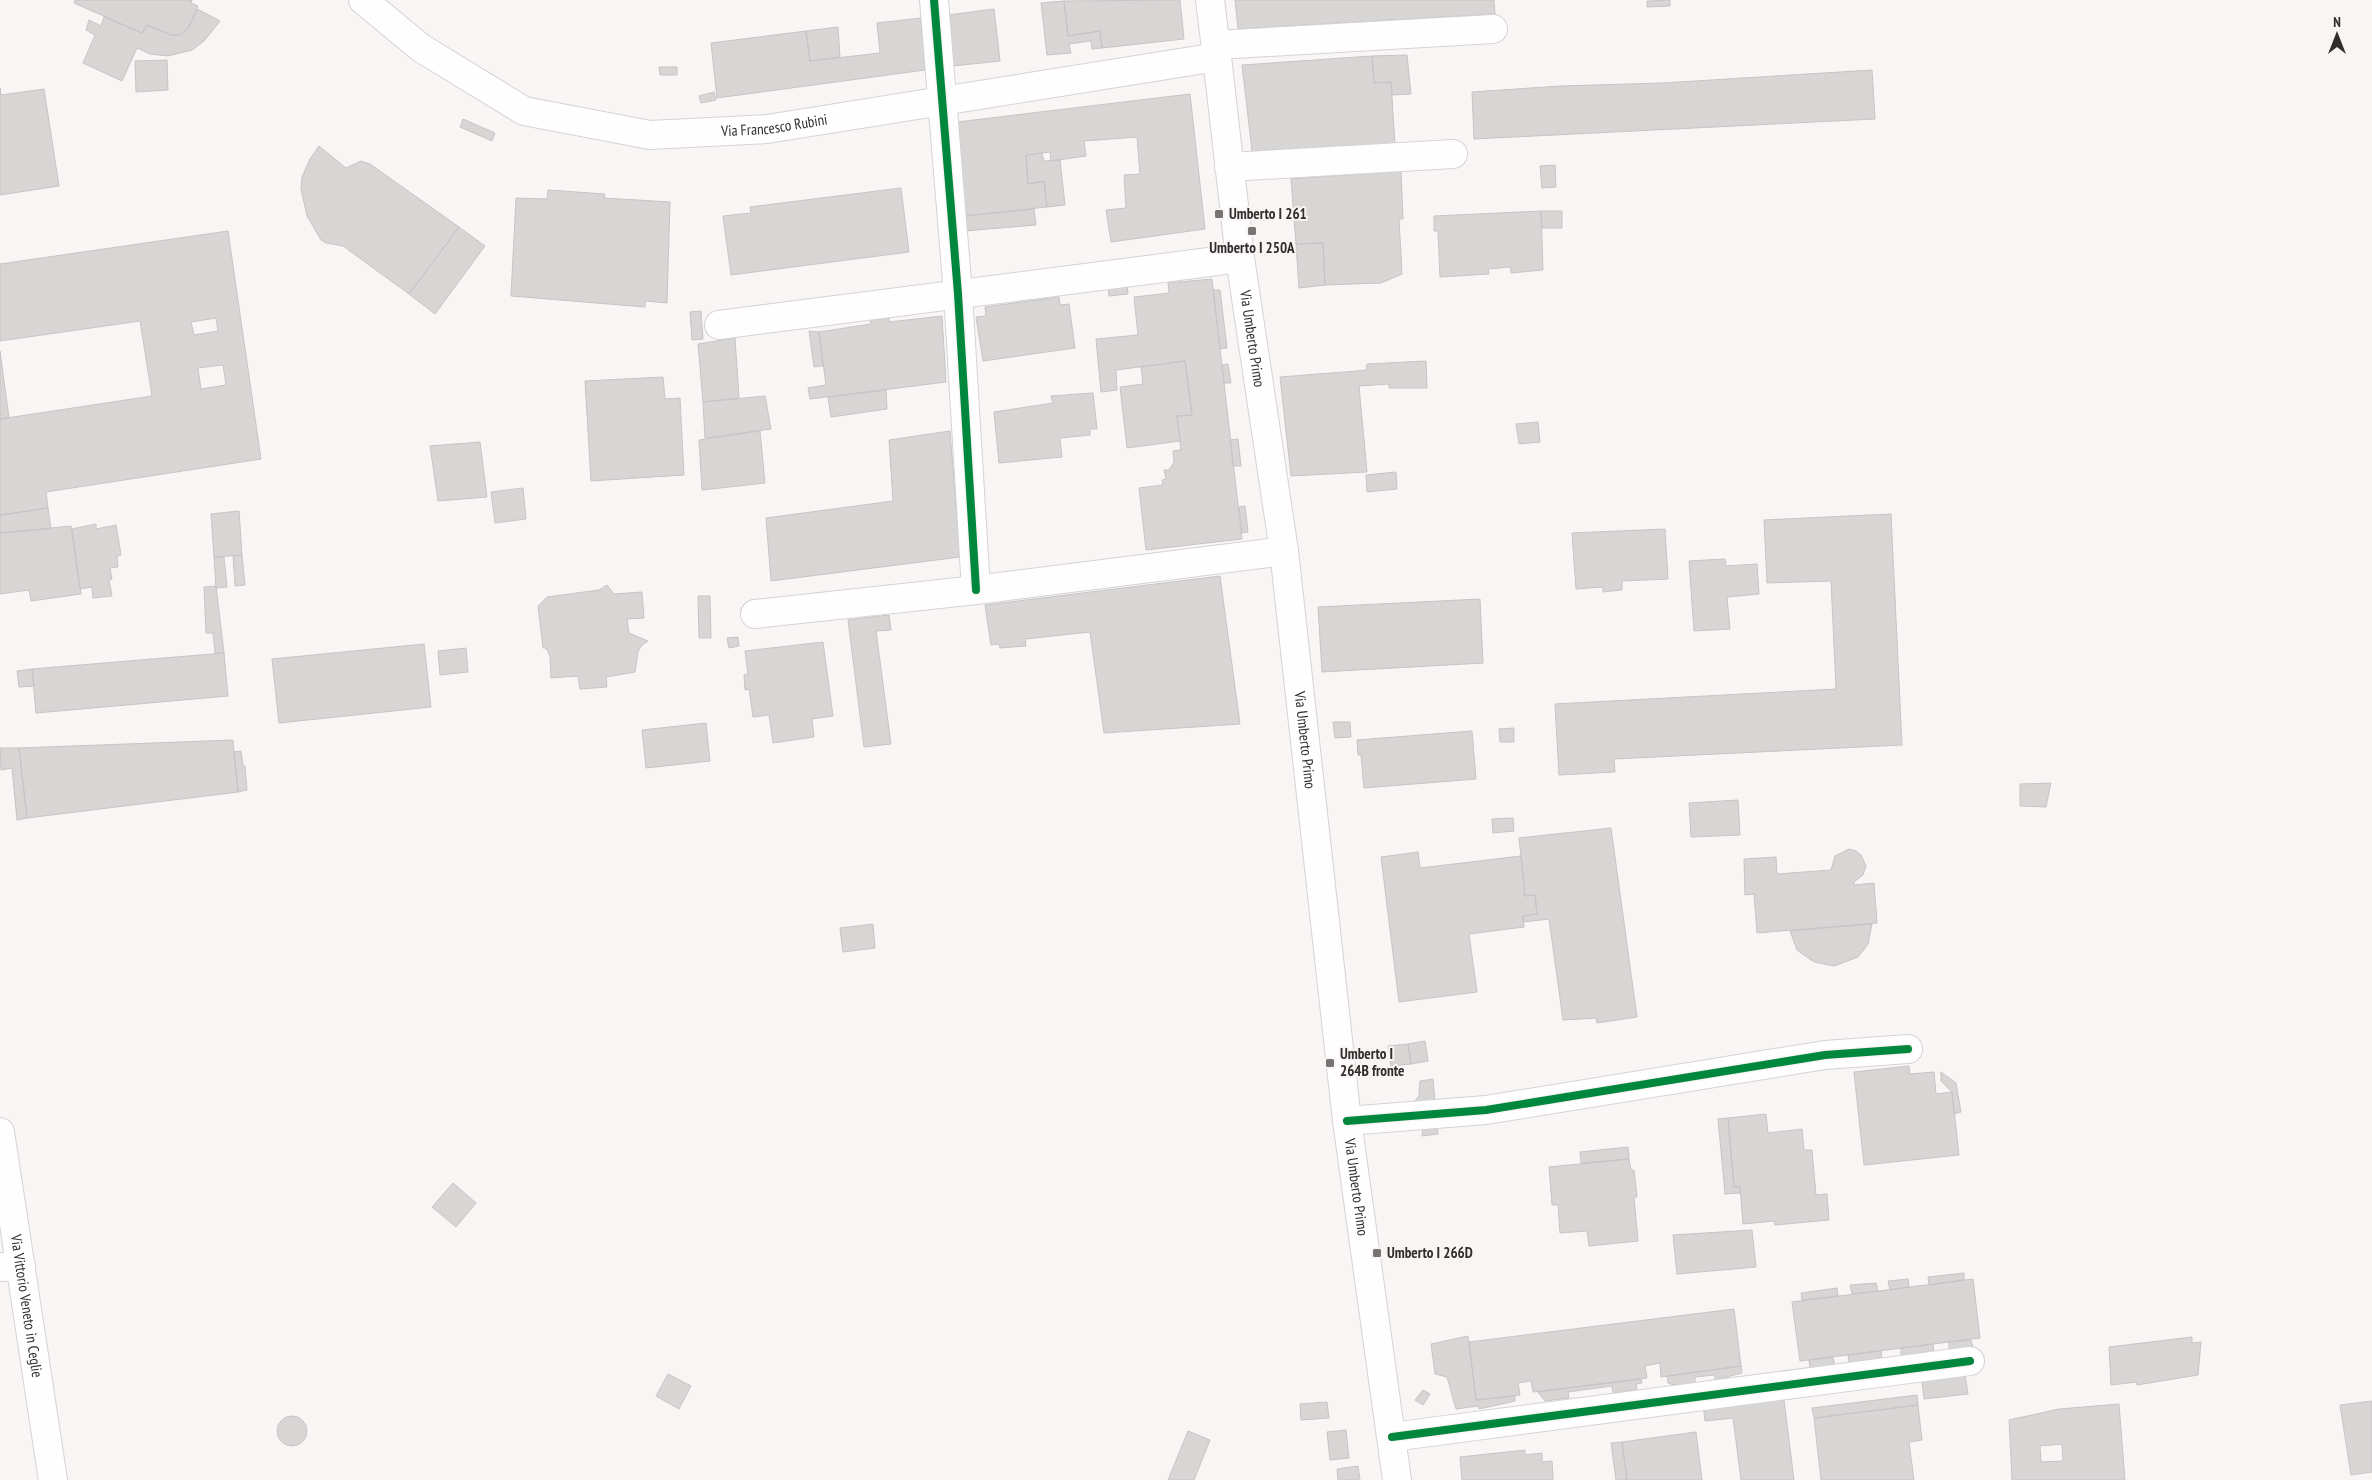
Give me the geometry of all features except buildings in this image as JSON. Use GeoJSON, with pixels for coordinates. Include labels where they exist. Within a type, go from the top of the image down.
{"type":"FeatureCollection","features":[{"type":"Feature","properties":{"kind":"street","name":"Via Francesco Rubini"},"geometry":{"type":"LineString","coordinates":[[363,0],[421,48],[524,111],[650,135],[767,129],[1217,51],[1493,29]]}},
{"type":"Feature","properties":{"kind":"street"},"geometry":{"type":"LineString","coordinates":[[934,0],[958,294],[976,590]]}},
{"type":"Feature","properties":{"kind":"street","name":"Via Umberto Primo"},"geometry":{"type":"LineString","coordinates":[[1210,0],[1240,258],[1284,550],[1348,1121],[1397,1480]]}},
{"type":"Feature","properties":{"kind":"street"},"geometry":{"type":"LineString","coordinates":[[1229,167],[1453,154]]}},
{"type":"Feature","properties":{"kind":"street"},"geometry":{"type":"LineString","coordinates":[[719,325],[1240,258]]}},
{"type":"Feature","properties":{"kind":"street"},"geometry":{"type":"LineString","coordinates":[[756,614],[976,590],[1284,550]]}},
{"type":"Feature","properties":{"kind":"street"},"geometry":{"type":"LineString","coordinates":[[1348,1121],[1486,1110],[1825,1055],[1908,1049]]}},
{"type":"Feature","properties":{"kind":"street","name":"Via Vittorio Veneto in Ceglie"},"geometry":{"type":"LineString","coordinates":[[0,1132],[10,1267],[53,1480]]}},
{"type":"Feature","properties":{"kind":"street"},"geometry":{"type":"LineString","coordinates":[[1392,1437],[1970,1361]]}},
{"type":"Feature","properties":{"kind":"cycle path"},"geometry":{"type":"LineString","coordinates":[[934,0],[958,294],[976,590]]}},
{"type":"Feature","properties":{"kind":"cycle path"},"geometry":{"type":"LineString","coordinates":[[1347,1121],[1486,1110],[1825,1055],[1908,1049]]}},
{"type":"Feature","properties":{"kind":"cycle path"},"geometry":{"type":"LineString","coordinates":[[1392,1437],[1970,1361]]}},
{"type":"Feature","properties":{"kind":"place","name":"Umberto I 261"},"geometry":{"type":"Point","coordinates":[1219,214]}},
{"type":"Feature","properties":{"kind":"place","name":"Umberto I 250A"},"geometry":{"type":"Point","coordinates":[1252,231]}},
{"type":"Feature","properties":{"kind":"place","name":"Umberto I 264B fronte"},"geometry":{"type":"Point","coordinates":[1330,1063]}},
{"type":"Feature","properties":{"kind":"place","name":"Umberto I 266D"},"geometry":{"type":"Point","coordinates":[1377,1253]}}]}
